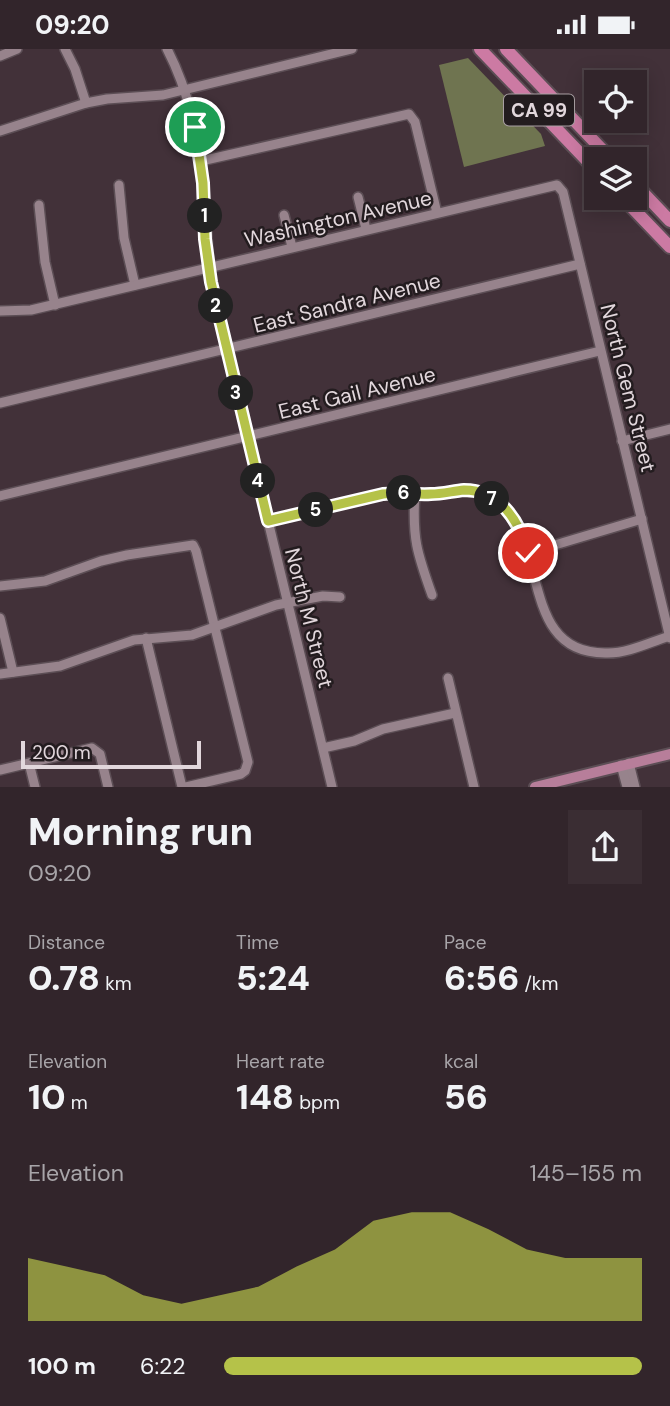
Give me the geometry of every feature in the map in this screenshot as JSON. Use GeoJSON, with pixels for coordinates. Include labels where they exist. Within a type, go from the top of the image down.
{"type":"FeatureCollection","features":[{"type":"Feature","properties":{"kind":"highway","name":"CA 99"},"geometry":{"type":"LineString","coordinates":[[480,49],[584,157]]}},
{"type":"Feature","properties":{"kind":"highway","name":"CA 99"},"geometry":{"type":"LineString","coordinates":[[506,49],[600,147]]}},
{"type":"Feature","properties":{"kind":"highway"},"geometry":{"type":"LineString","coordinates":[[647,197],[670,221]]}},
{"type":"Feature","properties":{"kind":"highway"},"geometry":{"type":"LineString","coordinates":[[635,210],[670,247]]}},
{"type":"Feature","properties":{"kind":"main road"},"geometry":{"type":"LineString","coordinates":[[535,786],[552,785],[670,754]]}},
{"type":"Feature","properties":{"kind":"street"},"geometry":{"type":"LineString","coordinates":[[0,56],[17,49]]}},
{"type":"Feature","properties":{"kind":"street"},"geometry":{"type":"LineString","coordinates":[[65,49],[86,103]]}},
{"type":"Feature","properties":{"kind":"street","name":"North M Street"},"geometry":{"type":"LineString","coordinates":[[167,49],[184,89],[195,127],[201,161],[208,266],[332,786]]}},
{"type":"Feature","properties":{"kind":"street"},"geometry":{"type":"LineString","coordinates":[[0,131],[86,103],[163,95],[352,49]]}},
{"type":"Feature","properties":{"kind":"street"},"geometry":{"type":"LineString","coordinates":[[201,161],[409,114],[415,123],[437,213]]}},
{"type":"Feature","properties":{"kind":"street"},"geometry":{"type":"LineString","coordinates":[[119,185],[124,238],[135,285]]}},
{"type":"Feature","properties":{"kind":"street","name":"Washington Avenue"},"geometry":{"type":"LineString","coordinates":[[0,311],[19,312],[55,305],[552,185],[560,187]]}},
{"type":"Feature","properties":{"kind":"street","name":"North Gem Street"},"geometry":{"type":"LineString","coordinates":[[560,187],[670,637]]}},
{"type":"Feature","properties":{"kind":"street"},"geometry":{"type":"LineString","coordinates":[[358,198],[366,229]]}},
{"type":"Feature","properties":{"kind":"street"},"geometry":{"type":"LineString","coordinates":[[39,205],[45,262],[55,305]]}},
{"type":"Feature","properties":{"kind":"street"},"geometry":{"type":"LineString","coordinates":[[284,215],[292,247]]}},
{"type":"Feature","properties":{"kind":"street","name":"East Sandra Avenue"},"geometry":{"type":"LineString","coordinates":[[0,404],[580,264]]}},
{"type":"Feature","properties":{"kind":"street","name":"East Gail Avenue"},"geometry":{"type":"LineString","coordinates":[[0,496],[600,351]]}},
{"type":"Feature","properties":{"kind":"street"},"geometry":{"type":"LineString","coordinates":[[622,441],[670,429]]}},
{"type":"Feature","properties":{"kind":"street"},"geometry":{"type":"LineString","coordinates":[[268,521],[383,494],[427,495],[465,490],[487,496],[498,502],[515,519],[528,553],[541,607],[563,639],[594,652],[619,652],[670,637]]}},
{"type":"Feature","properties":{"kind":"street"},"geometry":{"type":"LineString","coordinates":[[415,493],[413,524],[416,547],[432,595]]}},
{"type":"Feature","properties":{"kind":"street"},"geometry":{"type":"LineString","coordinates":[[528,553],[642,519]]}},
{"type":"Feature","properties":{"kind":"street"},"geometry":{"type":"LineString","coordinates":[[0,586],[45,581],[101,561],[192,545],[196,551],[248,767],[241,773],[184,786],[146,638]]}},
{"type":"Feature","properties":{"kind":"street"},"geometry":{"type":"LineString","coordinates":[[0,674],[60,666],[109,647],[146,638],[192,635],[246,614],[288,603],[323,596],[340,597]]}},
{"type":"Feature","properties":{"kind":"street"},"geometry":{"type":"LineString","coordinates":[[0,618],[13,671]]}},
{"type":"Feature","properties":{"kind":"street"},"geometry":{"type":"LineString","coordinates":[[448,678],[474,786]]}},
{"type":"Feature","properties":{"kind":"street"},"geometry":{"type":"LineString","coordinates":[[323,748],[354,741],[383,729],[456,713]]}},
{"type":"Feature","properties":{"kind":"street"},"geometry":{"type":"LineString","coordinates":[[0,770],[96,748],[108,786]]}},
{"type":"Feature","properties":{"kind":"street"},"geometry":{"type":"LineString","coordinates":[[29,763],[35,786]]}},
{"type":"Feature","properties":{"kind":"street"},"geometry":{"type":"LineString","coordinates":[[625,764],[626,786]]}},
{"type":"Feature","properties":{"kind":"street"},"geometry":{"type":"LineString","coordinates":[[625,764],[635,786]]}},
{"type":"Feature","properties":{"kind":"shaded area"},"geometry":{"type":"Polygon","coordinates":[[[468,58],[541,134],[545,146],[464,167],[439,65],[468,58]]]}},
{"type":"Feature","properties":{"kind":"route"},"geometry":{"type":"LineString","coordinates":[[195,127],[200,150],[205,239],[211,282],[268,521],[383,494],[396,492],[427,495],[465,490],[487,496],[508,511],[521,530],[528,553]]}}]}
